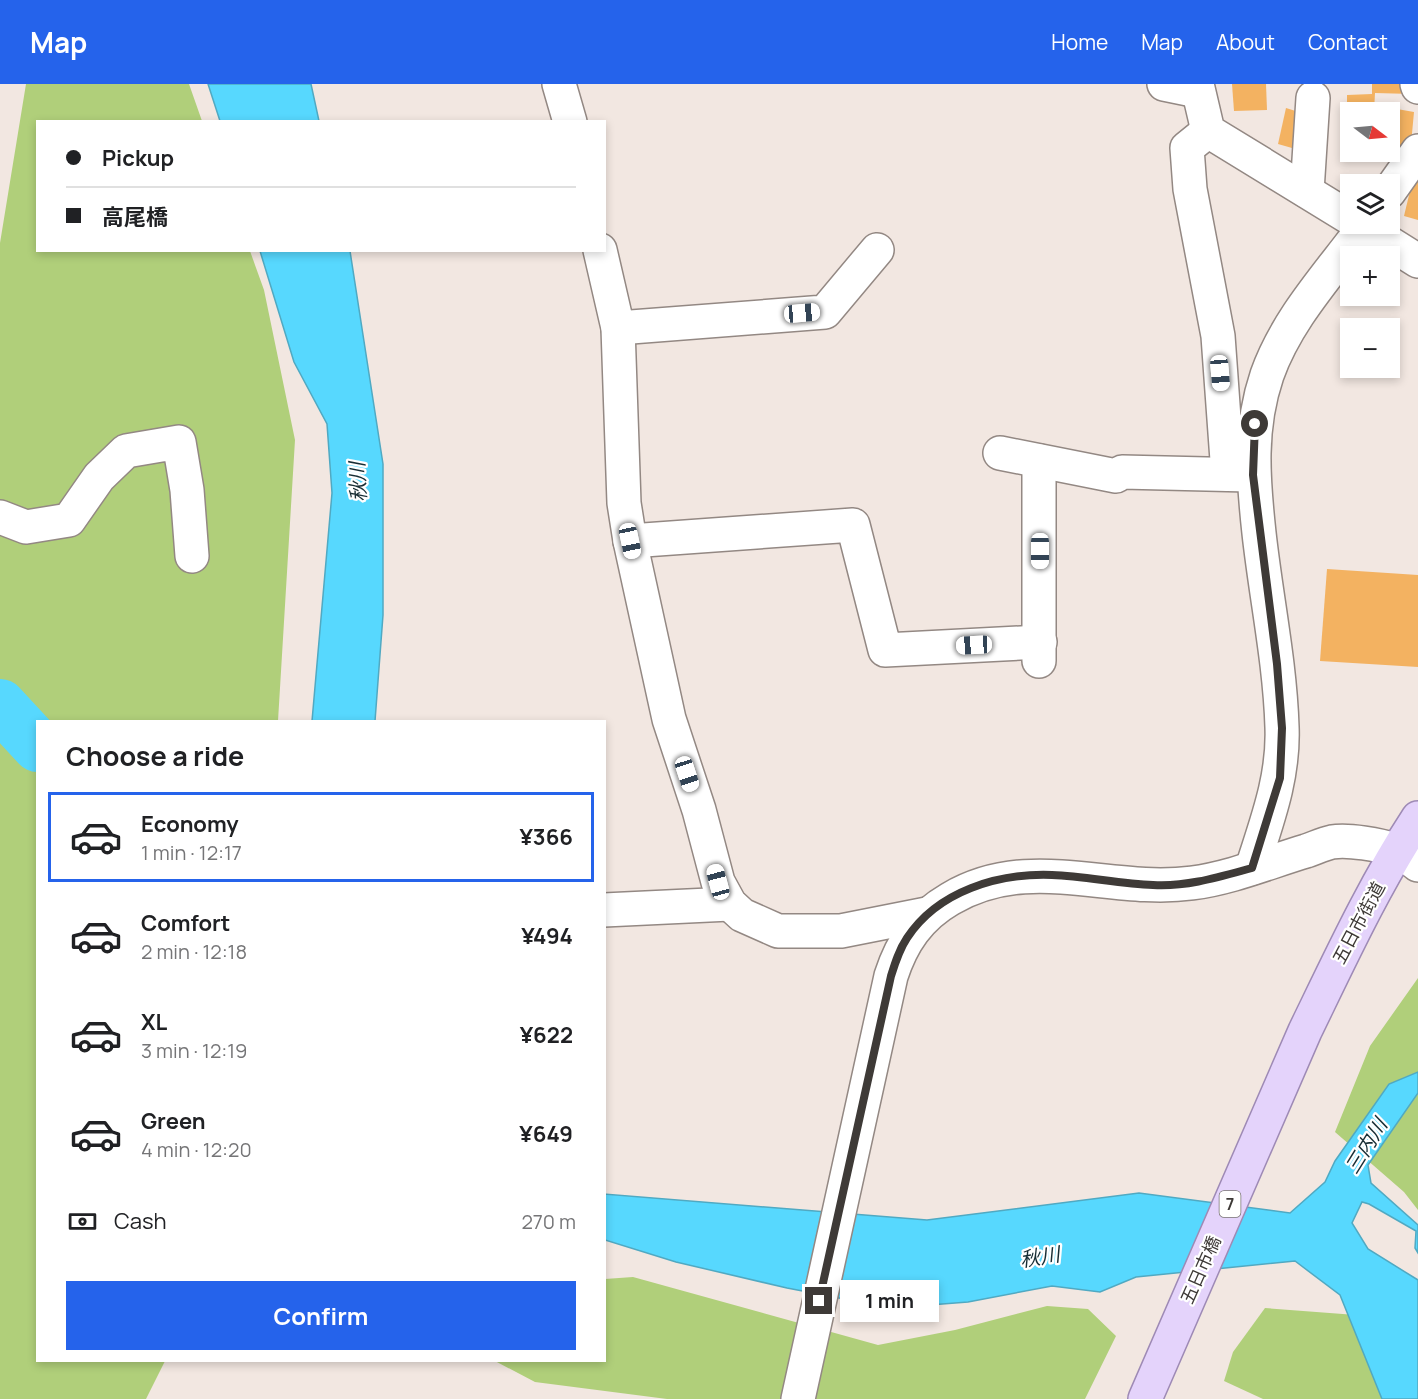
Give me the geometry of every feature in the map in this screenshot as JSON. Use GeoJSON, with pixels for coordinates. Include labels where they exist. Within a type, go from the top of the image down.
{"type":"FeatureCollection","features":[{"type":"Feature","properties":{"kind":"main road","name":"五日市街道"},"geometry":{"type":"LineString","coordinates":[[1305,1031],[1333,973],[1408,857],[1418,818]]}},
{"type":"Feature","properties":{"kind":"main road","name":"五日市橋"},"geometry":{"type":"LineString","coordinates":[[1150,1388],[1305,1031]]}},
{"type":"Feature","properties":{"kind":"street"},"geometry":{"type":"LineString","coordinates":[[559,84],[569,120]]}},
{"type":"Feature","properties":{"kind":"street"},"geometry":{"type":"LineString","coordinates":[[1164,84],[1198,87],[1208,130],[1340,211]]}},
{"type":"Feature","properties":{"kind":"street"},"geometry":{"type":"LineString","coordinates":[[1307,191],[1313,98]]}},
{"type":"Feature","properties":{"kind":"street"},"geometry":{"type":"LineString","coordinates":[[1208,130],[1187,148],[1190,189],[1218,336],[1240,475],[1277,664],[1282,728],[1280,778],[1252,868]]}},
{"type":"Feature","properties":{"kind":"street"},"geometry":{"type":"LineString","coordinates":[[1400,176],[1418,151]]}},
{"type":"Feature","properties":{"kind":"street"},"geometry":{"type":"LineString","coordinates":[[1240,475],[1267,375],[1291,324],[1352,234]]}},
{"type":"Feature","properties":{"kind":"street"},"geometry":{"type":"LineString","coordinates":[[1377,234],[1418,261]]}},
{"type":"Feature","properties":{"kind":"street"},"geometry":{"type":"LineString","coordinates":[[618,328],[825,312],[877,250]]}},
{"type":"Feature","properties":{"kind":"street"},"geometry":{"type":"LineString","coordinates":[[600,252],[618,328],[624,503],[630,541],[669,719],[699,810],[718,882],[730,904],[742,915],[778,931],[842,931],[927,914]]}},
{"type":"Feature","properties":{"kind":"street"},"geometry":{"type":"LineString","coordinates":[[0,517],[26,527],[69,520],[99,477],[126,451],[178,442],[187,490],[192,556]]}},
{"type":"Feature","properties":{"kind":"street"},"geometry":{"type":"LineString","coordinates":[[1000,453],[1116,476],[1122,472],[1240,475]]}},
{"type":"Feature","properties":{"kind":"street"},"geometry":{"type":"LineString","coordinates":[[630,541],[853,525],[885,650],[1040,651],[1040,461]]}},
{"type":"Feature","properties":{"kind":"street"},"geometry":{"type":"LineString","coordinates":[[801,1384],[886,996],[896,961],[907,938],[927,914],[967,890],[991,881],[1013,877],[1053,875],[1172,885],[1200,882],[1333,842],[1356,843],[1408,857]]}},
{"type":"Feature","properties":{"kind":"street"},"geometry":{"type":"LineString","coordinates":[[606,910],[730,904]]}},
{"type":"Feature","properties":{"kind":"green space"},"geometry":{"type":"Polygon","coordinates":[[[26,84],[189,84],[202,120],[36,120],[36,252],[250,252],[264,290],[295,440],[278,720],[36,720],[36,1362],[164,1362],[146,1399],[0,1399],[0,243],[26,84]]]}},
{"type":"Feature","properties":{"kind":"green space"},"geometry":{"type":"Polygon","coordinates":[[[1418,978],[1418,1210],[1404,1192],[1335,1132],[1370,1046],[1418,978]]]}},
{"type":"Feature","properties":{"kind":"green space"},"geometry":{"type":"Polygon","coordinates":[[[633,1277],[878,1345],[955,1330],[1047,1306],[1088,1309],[1116,1336],[1085,1399],[667,1399],[535,1382],[497,1362],[606,1362],[606,1279],[633,1277]]]}},
{"type":"Feature","properties":{"kind":"green space"},"geometry":{"type":"Polygon","coordinates":[[[1265,1308],[1356,1315],[1401,1399],[1263,1399],[1224,1381],[1233,1352],[1265,1308]]]}},
{"type":"Feature","properties":{"kind":"water"},"geometry":{"type":"Polygon","coordinates":[[[208,84],[311,84],[319,120],[220,120],[208,84]]]}},
{"type":"Feature","properties":{"kind":"water","name":"秋川"},"geometry":{"type":"Polygon","coordinates":[[[260,252],[350,252],[383,464],[383,615],[375,720],[312,720],[332,493],[327,424],[294,362],[260,252]]]}},
{"type":"Feature","properties":{"kind":"water"},"geometry":{"type":"Polygon","coordinates":[[[1418,1072],[1418,1093],[1368,1165],[1371,1183],[1418,1225],[1418,1253],[1415,1248],[1416,1231],[1369,1204],[1362,1202],[1352,1223],[1368,1249],[1418,1280],[1418,1399],[1382,1399],[1340,1295],[1295,1261],[1136,1277],[1100,1292],[1052,1286],[968,1302],[891,1308],[787,1288],[676,1262],[606,1240],[606,1194],[927,1220],[1139,1193],[1290,1213],[1325,1182],[1335,1161],[1389,1084],[1418,1072]]]}},
{"type":"Feature","properties":{"kind":"building"},"geometry":{"type":"Polygon","coordinates":[[[1232,84],[1266,84],[1267,110],[1234,111],[1232,84]]]}},
{"type":"Feature","properties":{"kind":"building"},"geometry":{"type":"Polygon","coordinates":[[[1372,84],[1412,84],[1412,94],[1375,93],[1375,102],[1347,102],[1347,95],[1372,94],[1372,84]]]}},
{"type":"Feature","properties":{"kind":"building"},"geometry":{"type":"Polygon","coordinates":[[[1286,108],[1302,113],[1292,148],[1278,144],[1286,108]]]}},
{"type":"Feature","properties":{"kind":"building"},"geometry":{"type":"Polygon","coordinates":[[[1400,110],[1414,112],[1410,155],[1400,154],[1400,110]]]}},
{"type":"Feature","properties":{"kind":"building"},"geometry":{"type":"Polygon","coordinates":[[[1415,170],[1418,171],[1418,220],[1404,216],[1415,170]]]}},
{"type":"Feature","properties":{"kind":"building"},"geometry":{"type":"Polygon","coordinates":[[[1327,569],[1418,575],[1418,667],[1320,661],[1327,569]]]}},
{"type":"Feature","properties":{"kind":"waterway"},"geometry":{"type":"LineString","coordinates":[[0,705],[36,744]]}},
{"type":"Feature","properties":{"kind":"route"},"geometry":{"type":"LineString","coordinates":[[819,1301],[891,976],[907,938],[927,914],[955,896],[983,883],[1026,875],[1053,875],[1172,885],[1200,882],[1252,868],[1280,778],[1282,728],[1277,664],[1268,609],[1253,475],[1255,424]]}},
{"type":"Feature","properties":{"kind":"water label","name":"三内川"},"geometry":{"type":"Point","coordinates":[1366,1146]}}]}
